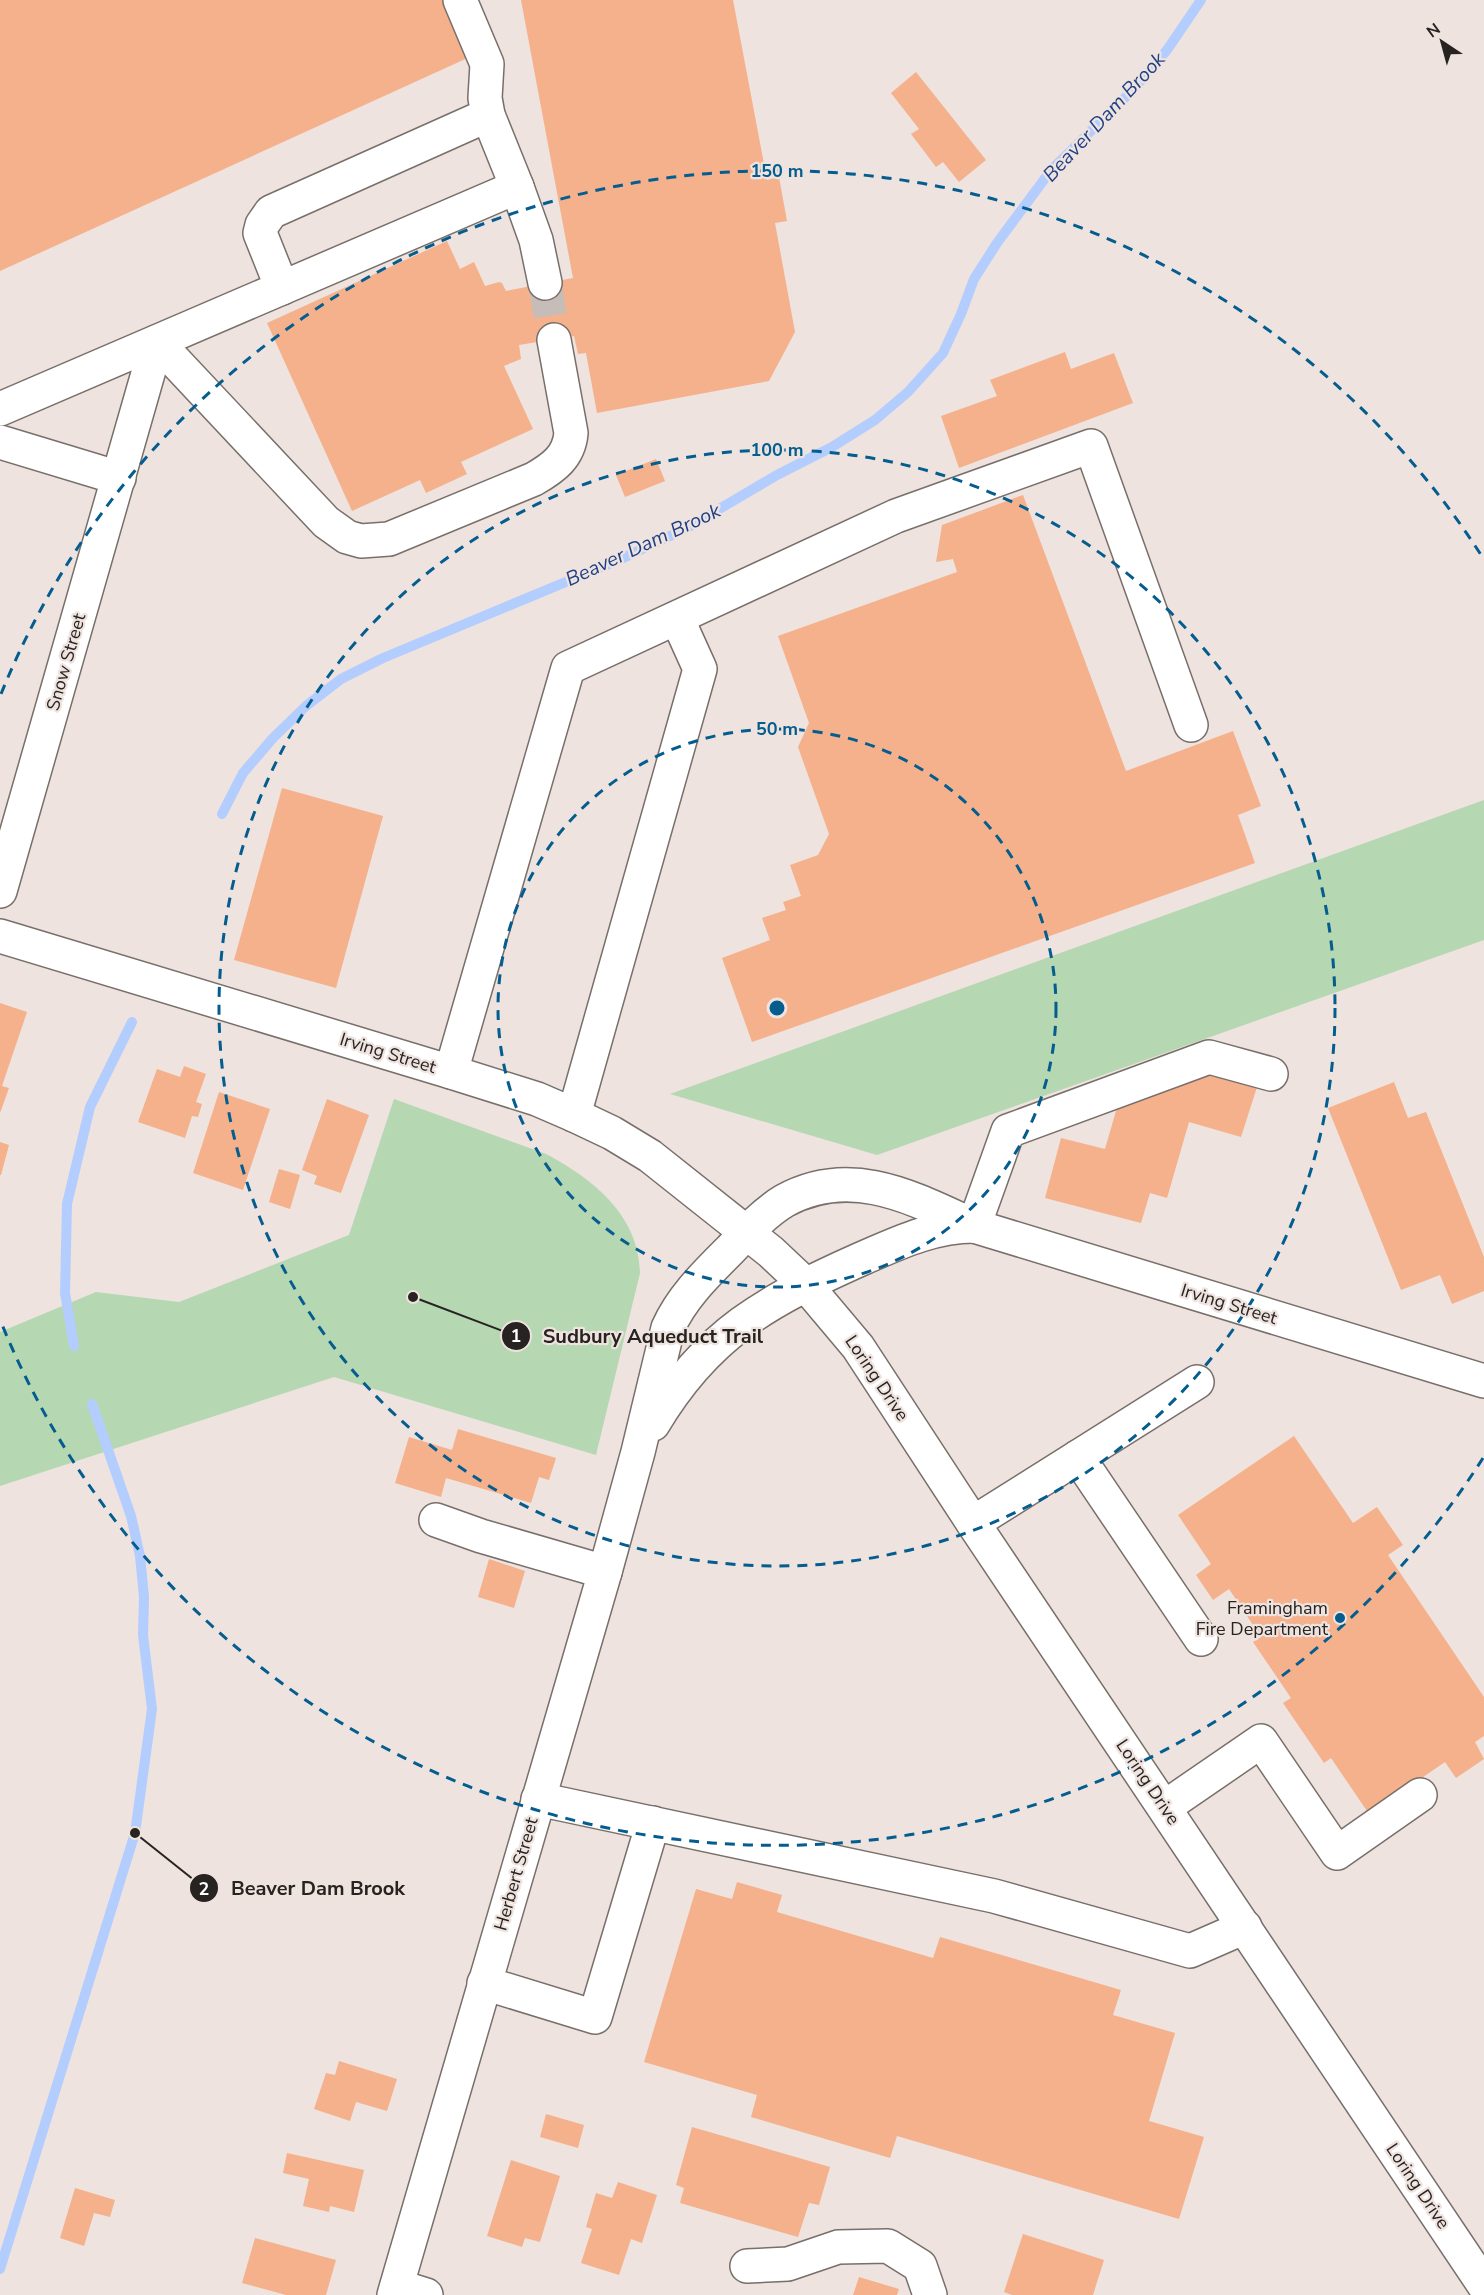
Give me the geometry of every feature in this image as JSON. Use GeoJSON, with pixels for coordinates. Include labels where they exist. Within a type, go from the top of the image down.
{"type":"FeatureCollection","features":[{"type":"Feature","properties":{"kind":"street"},"geometry":{"type":"LineString","coordinates":[[460,0],[487,64],[485,98],[488,115],[536,240],[546,283]]}},
{"type":"Feature","properties":{"kind":"street"},"geometry":{"type":"LineString","coordinates":[[268,294],[260,233],[262,225],[271,212],[488,115]]}},
{"type":"Feature","properties":{"kind":"street"},"geometry":{"type":"LineString","coordinates":[[0,409],[517,187]]}},
{"type":"Feature","properties":{"kind":"street"},"geometry":{"type":"LineString","coordinates":[[157,342],[326,522],[347,537],[361,541],[375,541],[404,534],[534,479],[566,454],[570,445],[571,433],[555,340]]}},
{"type":"Feature","properties":{"kind":"street","name":"Snow Street"},"geometry":{"type":"LineString","coordinates":[[0,891],[157,342]]}},
{"type":"Feature","properties":{"kind":"street"},"geometry":{"type":"LineString","coordinates":[[0,442],[119,478]]}},
{"type":"Feature","properties":{"kind":"street"},"geometry":{"type":"LineString","coordinates":[[451,1072],[568,668],[896,516],[1091,446],[1191,725]]}},
{"type":"Feature","properties":{"kind":"street"},"geometry":{"type":"LineString","coordinates":[[574,1115],[700,669],[677,618]]}},
{"type":"Feature","properties":{"kind":"street","name":"Irving Street"},"geometry":{"type":"LineString","coordinates":[[0,936],[537,1099],[574,1115],[641,1150],[747,1231],[805,1284],[920,1234],[954,1226],[974,1226]]}},
{"type":"Feature","properties":{"kind":"street"},"geometry":{"type":"LineString","coordinates":[[974,1226],[1008,1131],[1209,1057],[1271,1074]]}},
{"type":"Feature","properties":{"kind":"street","name":"Irving Street"},"geometry":{"type":"LineString","coordinates":[[747,1231],[784,1201],[814,1189],[847,1184],[864,1185],[897,1192],[974,1226],[1484,1382]]}},
{"type":"Feature","properties":{"kind":"street","name":"Herbert Street"},"geometry":{"type":"LineString","coordinates":[[406,2292],[484,1983],[605,1572],[638,1452],[663,1345],[675,1313],[696,1285],[747,1231]]}},
{"type":"Feature","properties":{"kind":"street","name":"Herbert Street"},"geometry":{"type":"LineString","coordinates":[[638,1452],[661,1410],[702,1357],[726,1334],[753,1314],[805,1284]]}},
{"type":"Feature","properties":{"kind":"street","name":"Loring Drive"},"geometry":{"type":"LineString","coordinates":[[805,1284],[858,1347],[973,1523],[1484,2285]]}},
{"type":"Feature","properties":{"kind":"street"},"geometry":{"type":"LineString","coordinates":[[973,1523],[1197,1382]]}},
{"type":"Feature","properties":{"kind":"street"},"geometry":{"type":"LineString","coordinates":[[1078,1457],[1201,1639]]}},
{"type":"Feature","properties":{"kind":"street"},"geometry":{"type":"LineString","coordinates":[[436,1520],[481,1536],[605,1572]]}},
{"type":"Feature","properties":{"kind":"street"},"geometry":{"type":"LineString","coordinates":[[1165,1807],[1261,1741],[1337,1853],[1420,1795]]}},
{"type":"Feature","properties":{"kind":"street"},"geometry":{"type":"LineString","coordinates":[[538,1799],[994,1896],[1190,1951],[1245,1927]]}},
{"type":"Feature","properties":{"kind":"street"},"geometry":{"type":"LineString","coordinates":[[484,1983],[595,2018],[653,1823]]}},
{"type":"Feature","properties":{"kind":"street"},"geometry":{"type":"LineString","coordinates":[[747,2265],[788,2264],[838,2247],[888,2246],[920,2266],[930,2295]]}},
{"type":"Feature","properties":{"kind":"green space"},"geometry":{"type":"Polygon","coordinates":[[[1484,800],[1484,940],[877,1155],[670,1094],[1484,800]]]}},
{"type":"Feature","properties":{"kind":"green space"},"geometry":{"type":"Polygon","coordinates":[[[394,1099],[546,1154],[596,1187],[622,1216],[632,1233],[638,1252],[640,1273],[596,1455],[334,1377],[0,1486],[0,1332],[96,1292],[179,1302],[349,1235],[394,1099]]]}},
{"type":"Feature","properties":{"kind":"building"},"geometry":{"type":"Polygon","coordinates":[[[0,0],[447,0],[472,56],[0,271],[0,0]]]}},
{"type":"Feature","properties":{"kind":"building"},"geometry":{"type":"Polygon","coordinates":[[[521,0],[733,0],[767,180],[779,177],[787,221],[775,223],[795,332],[769,381],[597,413],[586,353],[578,354],[574,336],[519,345],[521,359],[504,366],[533,429],[461,462],[467,474],[426,493],[420,480],[352,511],[267,323],[447,241],[460,269],[474,262],[485,286],[499,282],[506,291],[573,278],[521,0]]]}},
{"type":"Feature","properties":{"kind":"building"},"geometry":{"type":"Polygon","coordinates":[[[916,72],[986,160],[959,182],[943,162],[936,167],[911,134],[919,129],[891,93],[916,72]]]}},
{"type":"Feature","properties":{"kind":"building"},"geometry":{"type":"Polygon","coordinates":[[[1065,352],[1071,369],[1114,353],[1133,403],[959,468],[941,416],[997,396],[990,380],[1065,352]]]}},
{"type":"Feature","properties":{"kind":"building"},"geometry":{"type":"Polygon","coordinates":[[[656,459],[665,481],[625,497],[616,475],[656,459]]]}},
{"type":"Feature","properties":{"kind":"building"},"geometry":{"type":"Polygon","coordinates":[[[1023,495],[1126,771],[1233,731],[1261,806],[1238,815],[1255,863],[752,1042],[722,958],[770,940],[762,918],[786,910],[783,902],[801,896],[790,865],[818,855],[829,834],[798,747],[809,723],[778,636],[957,572],[953,559],[936,562],[942,525],[1023,495]]]}},
{"type":"Feature","properties":{"kind":"building"},"geometry":{"type":"Polygon","coordinates":[[[282,788],[383,816],[336,988],[234,960],[282,788]]]}},
{"type":"Feature","properties":{"kind":"building"},"geometry":{"type":"Polygon","coordinates":[[[0,1003],[27,1012],[2,1086],[9,1088],[0,1113],[0,1003]]]}},
{"type":"Feature","properties":{"kind":"building"},"geometry":{"type":"Polygon","coordinates":[[[184,1066],[206,1074],[196,1102],[202,1104],[198,1117],[192,1116],[185,1138],[138,1122],[157,1069],[180,1077],[184,1066]]]}},
{"type":"Feature","properties":{"kind":"building"},"geometry":{"type":"Polygon","coordinates":[[[1203,1071],[1257,1087],[1241,1137],[1189,1122],[1167,1198],[1150,1193],[1141,1223],[1045,1198],[1061,1138],[1105,1149],[1120,1097],[1203,1071]]]}},
{"type":"Feature","properties":{"kind":"building"},"geometry":{"type":"Polygon","coordinates":[[[1394,1082],[1408,1118],[1426,1112],[1484,1257],[1484,1291],[1452,1304],[1440,1275],[1401,1290],[1328,1108],[1394,1082]]]}},
{"type":"Feature","properties":{"kind":"building"},"geometry":{"type":"Polygon","coordinates":[[[219,1092],[270,1109],[243,1190],[193,1173],[219,1092]]]}},
{"type":"Feature","properties":{"kind":"building"},"geometry":{"type":"Polygon","coordinates":[[[327,1099],[369,1115],[341,1193],[314,1184],[317,1176],[302,1170],[327,1099]]]}},
{"type":"Feature","properties":{"kind":"building"},"geometry":{"type":"Polygon","coordinates":[[[0,1142],[9,1145],[1,1175],[0,1175],[0,1142]]]}},
{"type":"Feature","properties":{"kind":"building"},"geometry":{"type":"Polygon","coordinates":[[[279,1169],[300,1175],[290,1209],[269,1202],[279,1169]]]}},
{"type":"Feature","properties":{"kind":"building"},"geometry":{"type":"Polygon","coordinates":[[[458,1429],[556,1458],[549,1480],[539,1477],[531,1503],[446,1478],[441,1497],[395,1483],[409,1437],[452,1450],[458,1429]]]}},
{"type":"Feature","properties":{"kind":"building","name":"Framingham Fire Department"},"geometry":{"type":"Polygon","coordinates":[[[1294,1436],[1353,1523],[1377,1507],[1403,1545],[1388,1555],[1484,1697],[1484,1736],[1475,1742],[1484,1759],[1456,1778],[1445,1762],[1369,1814],[1331,1758],[1324,1763],[1283,1703],[1291,1698],[1253,1642],[1261,1637],[1229,1589],[1213,1600],[1196,1575],[1211,1564],[1178,1515],[1294,1436]]]}},
{"type":"Feature","properties":{"kind":"building"},"geometry":{"type":"Polygon","coordinates":[[[489,1559],[525,1571],[514,1608],[478,1597],[489,1559]]]}},
{"type":"Feature","properties":{"kind":"building"},"geometry":{"type":"Polygon","coordinates":[[[737,1882],[782,1895],[777,1912],[933,1958],[940,1937],[1121,1990],[1113,2015],[1175,2033],[1149,2121],[1204,2137],[1179,2219],[897,2136],[890,2158],[751,2117],[757,2095],[644,2062],[696,1889],[732,1899],[737,1882]]]}},
{"type":"Feature","properties":{"kind":"building"},"geometry":{"type":"Polygon","coordinates":[[[339,2061],[397,2079],[387,2111],[356,2102],[350,2121],[314,2109],[326,2073],[335,2075],[339,2061]]]}},
{"type":"Feature","properties":{"kind":"building"},"geometry":{"type":"Polygon","coordinates":[[[546,2114],[584,2125],[578,2148],[540,2137],[546,2114]]]}},
{"type":"Feature","properties":{"kind":"building"},"geometry":{"type":"Polygon","coordinates":[[[692,2127],[830,2167],[819,2205],[809,2203],[798,2237],[680,2203],[684,2188],[676,2185],[692,2127]]]}},
{"type":"Feature","properties":{"kind":"building"},"geometry":{"type":"Polygon","coordinates":[[[287,2153],[364,2170],[354,2212],[330,2206],[329,2212],[303,2206],[309,2179],[283,2173],[287,2153]]]}},
{"type":"Feature","properties":{"kind":"building"},"geometry":{"type":"Polygon","coordinates":[[[511,2160],[560,2176],[540,2242],[525,2238],[522,2247],[487,2236],[511,2160]]]}},
{"type":"Feature","properties":{"kind":"building"},"geometry":{"type":"Polygon","coordinates":[[[618,2182],[657,2195],[642,2243],[631,2239],[619,2275],[581,2263],[592,2229],[586,2227],[596,2193],[612,2198],[618,2182]]]}},
{"type":"Feature","properties":{"kind":"building"},"geometry":{"type":"Polygon","coordinates":[[[75,2188],[115,2200],[110,2217],[94,2213],[84,2246],[60,2238],[75,2188]]]}},
{"type":"Feature","properties":{"kind":"building"},"geometry":{"type":"Polygon","coordinates":[[[1023,2234],[1104,2260],[1093,2295],[1012,2295],[1004,2292],[1023,2234]]]}},
{"type":"Feature","properties":{"kind":"building"},"geometry":{"type":"Polygon","coordinates":[[[255,2238],[336,2260],[326,2295],[286,2295],[242,2283],[255,2238]]]}},
{"type":"Feature","properties":{"kind":"building"},"geometry":{"type":"Polygon","coordinates":[[[859,2277],[899,2289],[897,2295],[853,2295],[859,2277]]]}},
{"type":"Feature","properties":{"kind":"waterway","name":"Beaver Dam Brook"},"geometry":{"type":"LineString","coordinates":[[222,814],[243,773],[273,738],[306,706],[341,679],[383,658],[621,559],[687,528],[777,475],[832,447],[875,420],[908,392],[943,353],[974,279],[997,243],[1052,169],[1132,91],[1167,50],[1201,0]]}},
{"type":"Feature","properties":{"kind":"waterway","name":"Beaver Dam Brook"},"geometry":{"type":"LineString","coordinates":[[74,1346],[65,1293],[67,1204],[90,1107],[132,1022]]}},
{"type":"Feature","properties":{"kind":"waterway","name":"Beaver Dam Brook"},"geometry":{"type":"LineString","coordinates":[[0,2269],[135,1833],[152,1709],[143,1635],[144,1597],[140,1556],[131,1516],[92,1404]]}},
{"type":"Feature","properties":{"kind":"tunnel"},"geometry":{"type":"LineString","coordinates":[[545,283],[554,340]]}},
{"type":"Feature","properties":{"kind":"place","name":"Sudbury Aqueduct Trail"},"geometry":{"type":"Point","coordinates":[413,1297]}},
{"type":"Feature","properties":{"kind":"place","name":"Framingham Fire Department"},"geometry":{"type":"Point","coordinates":[1340,1618]}},
{"type":"Feature","properties":{"kind":"place","name":"Beaver Dam Brook"},"geometry":{"type":"Point","coordinates":[135,1833]}}]}
